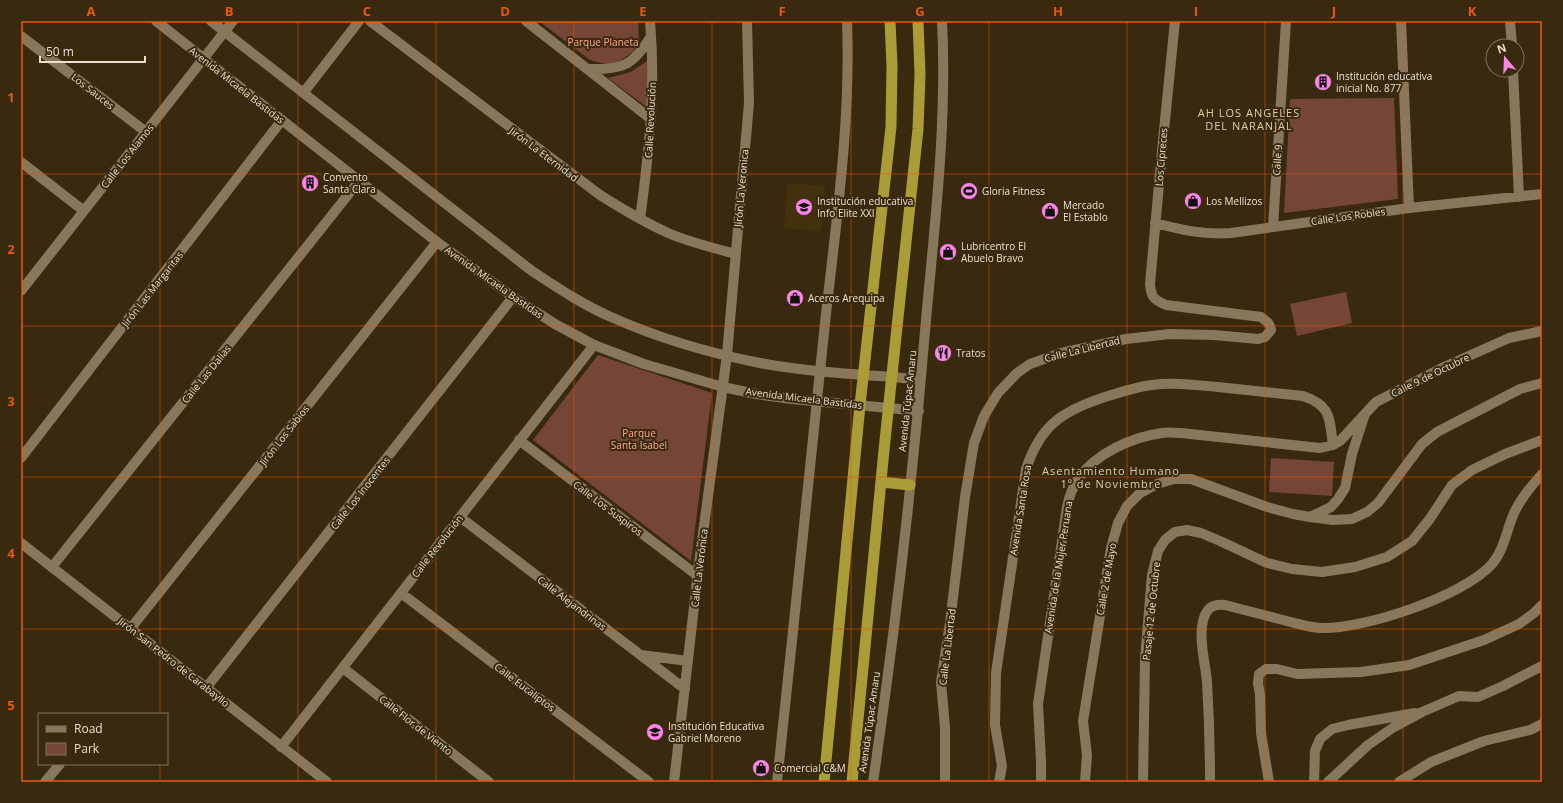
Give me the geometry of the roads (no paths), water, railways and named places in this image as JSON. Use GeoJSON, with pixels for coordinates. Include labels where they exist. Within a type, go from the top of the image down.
{"type":"FeatureCollection","features":[{"type":"Feature","properties":{"kind":"highway"},"geometry":{"type":"LineString","coordinates":[[824,782],[863,375],[891,127],[892,65],[890,21]]}},
{"type":"Feature","properties":{"kind":"highway","name":"Avenida Túpac Amaru"},"geometry":{"type":"LineString","coordinates":[[852,782],[881,482],[918,129],[920,74],[918,21]]}},
{"type":"Feature","properties":{"kind":"highway"},"geometry":{"type":"LineString","coordinates":[[919,34],[927,21]]}},
{"type":"Feature","properties":{"kind":"highway"},"geometry":{"type":"LineString","coordinates":[[881,482],[910,485]]}},
{"type":"Feature","properties":{"kind":"street","name":"Avenida Micaela Bastidas"},"geometry":{"type":"LineString","coordinates":[[156,21],[437,242],[513,297],[555,324],[594,344],[644,364],[723,387],[756,394],[919,411]]}},
{"type":"Feature","properties":{"kind":"street"},"geometry":{"type":"LineString","coordinates":[[211,21],[532,271],[569,295],[611,317],[666,338],[760,363],[921,380]]}},
{"type":"Feature","properties":{"kind":"street","name":"Calle Los Alamos"},"geometry":{"type":"LineString","coordinates":[[21,290],[233,21]]}},
{"type":"Feature","properties":{"kind":"street"},"geometry":{"type":"LineString","coordinates":[[304,92],[359,21]]}},
{"type":"Feature","properties":{"kind":"street","name":"Jirón La Eternidad"},"geometry":{"type":"LineString","coordinates":[[370,21],[566,171],[600,195],[640,219],[669,233],[702,245],[736,254]]}},
{"type":"Feature","properties":{"kind":"street"},"geometry":{"type":"LineString","coordinates":[[526,21],[651,119]]}},
{"type":"Feature","properties":{"kind":"street","name":"Calle Revolución"},"geometry":{"type":"LineString","coordinates":[[640,219],[647,169],[651,119],[652,77],[650,21]]}},
{"type":"Feature","properties":{"kind":"street","name":"Jirón La Veronica"},"geometry":{"type":"LineString","coordinates":[[727,355],[749,104],[747,21]]}},
{"type":"Feature","properties":{"kind":"street"},"geometry":{"type":"LineString","coordinates":[[777,782],[847,115],[849,64],[847,21]]}},
{"type":"Feature","properties":{"kind":"street","name":"Avenida Túpac Amaru"},"geometry":{"type":"LineString","coordinates":[[873,782],[889,674],[919,411],[942,128],[942,21]]}},
{"type":"Feature","properties":{"kind":"street","name":"Los Cipreces"},"geometry":{"type":"LineString","coordinates":[[1151,292],[1150,284],[1155,223],[1176,21]]}},
{"type":"Feature","properties":{"kind":"street","name":"Calle 9"},"geometry":{"type":"LineString","coordinates":[[1273,227],[1286,21]]}},
{"type":"Feature","properties":{"kind":"street"},"geometry":{"type":"LineString","coordinates":[[1401,21],[1409,208]]}},
{"type":"Feature","properties":{"kind":"street"},"geometry":{"type":"LineString","coordinates":[[1510,21],[1511,38]]}},
{"type":"Feature","properties":{"kind":"street","name":"Los Sauces"},"geometry":{"type":"LineString","coordinates":[[21,36],[146,132]]}},
{"type":"Feature","properties":{"kind":"street"},"geometry":{"type":"LineString","coordinates":[[588,69],[606,70],[621,67],[631,62],[642,51],[651,36]]}},
{"type":"Feature","properties":{"kind":"street"},"geometry":{"type":"LineString","coordinates":[[1513,78],[1519,197]]}},
{"type":"Feature","properties":{"kind":"street","name":"Jirón Las Margaritas"},"geometry":{"type":"LineString","coordinates":[[21,458],[282,120]]}},
{"type":"Feature","properties":{"kind":"street"},"geometry":{"type":"LineString","coordinates":[[21,162],[84,211]]}},
{"type":"Feature","properties":{"kind":"street","name":"Calle Las Dalias"},"geometry":{"type":"LineString","coordinates":[[52,567],[360,181]]}},
{"type":"Feature","properties":{"kind":"street","name":"Calle Los Robles"},"geometry":{"type":"LineString","coordinates":[[1155,223],[1192,232],[1211,234],[1231,233],[1409,208],[1542,194]]}},
{"type":"Feature","properties":{"kind":"street","name":"Jirón Los Sabios"},"geometry":{"type":"LineString","coordinates":[[131,628],[437,242]]}},
{"type":"Feature","properties":{"kind":"street","name":"Calle La Libertad"},"geometry":{"type":"LineString","coordinates":[[945,782],[945,727],[941,682],[950,622],[965,497],[974,443],[984,416],[998,393],[1017,373],[1030,364],[1061,353],[1126,339],[1170,334],[1214,334],[1258,339],[1265,337],[1271,330],[1270,325],[1261,317],[1166,305],[1156,301],[1151,292]]}},
{"type":"Feature","properties":{"kind":"street","name":"Calle Los Inocentes"},"geometry":{"type":"LineString","coordinates":[[206,688],[513,297]]}},
{"type":"Feature","properties":{"kind":"street","name":"Calle 9 de Octubre"},"geometry":{"type":"LineString","coordinates":[[1333,445],[1340,441],[1376,402],[1509,338],[1542,331]]}},
{"type":"Feature","properties":{"kind":"street","name":"Calle Revolución"},"geometry":{"type":"LineString","coordinates":[[281,747],[594,344]]}},
{"type":"Feature","properties":{"kind":"street","name":"Calle La Verónica"},"geometry":{"type":"LineString","coordinates":[[674,782],[698,576],[727,355]]}},
{"type":"Feature","properties":{"kind":"street","name":"Avenida Santa Rosa"},"geometry":{"type":"LineString","coordinates":[[1000,782],[1002,766],[995,726],[997,665],[1026,469],[1031,453],[1038,439],[1048,427],[1061,417],[1095,400],[1127,390],[1151,385],[1180,384],[1303,396],[1315,400],[1323,406],[1328,414],[1333,445]]}},
{"type":"Feature","properties":{"kind":"street","name":"Calle 2 de Mayo"},"geometry":{"type":"LineString","coordinates":[[1085,782],[1086,755],[1083,721],[1111,548],[1118,523],[1127,506],[1140,493],[1157,484],[1174,478],[1191,478],[1267,507],[1293,514],[1333,520],[1352,519],[1367,512],[1378,504],[1422,444],[1437,432],[1520,389],[1542,384]]}},
{"type":"Feature","properties":{"kind":"street"},"geometry":{"type":"LineString","coordinates":[[1310,517],[1331,507],[1345,488],[1352,454],[1364,415]]}},
{"type":"Feature","properties":{"kind":"street","name":"Avenida de la Mujer Peruana"},"geometry":{"type":"LineString","coordinates":[[1041,782],[1038,704],[1067,507],[1070,493],[1078,479],[1088,468],[1120,446],[1163,432],[1320,448],[1333,445]]}},
{"type":"Feature","properties":{"kind":"street","name":"Calle Los Suspiros"},"geometry":{"type":"LineString","coordinates":[[519,440],[698,576]]}},
{"type":"Feature","properties":{"kind":"street","name":"Pasaje 12 de Octubre"},"geometry":{"type":"LineString","coordinates":[[1143,782],[1145,659],[1152,576],[1158,551],[1165,540],[1175,532],[1187,530],[1201,533],[1267,563],[1292,569],[1322,572],[1355,567],[1388,557],[1412,541],[1430,520],[1452,485],[1472,470],[1505,454],[1542,440]]}},
{"type":"Feature","properties":{"kind":"street"},"geometry":{"type":"LineString","coordinates":[[1210,782],[1208,712],[1202,631],[1202,624],[1207,610],[1212,606],[1224,605],[1320,628],[1344,628],[1375,620],[1432,601],[1474,580],[1493,563],[1501,549],[1515,510],[1532,484],[1542,474]]}},
{"type":"Feature","properties":{"kind":"street","name":"Calle Alejandrinas"},"geometry":{"type":"LineString","coordinates":[[460,517],[685,689]]}},
{"type":"Feature","properties":{"kind":"street","name":"Jirón San Pedro de Carabayllo"},"geometry":{"type":"LineString","coordinates":[[21,543],[327,782]]}},
{"type":"Feature","properties":{"kind":"street","name":"Calle Eucaliptos"},"geometry":{"type":"LineString","coordinates":[[401,593],[649,782]]}},
{"type":"Feature","properties":{"kind":"street"},"geometry":{"type":"LineString","coordinates":[[1268,782],[1261,733],[1260,695],[1258,683],[1259,674],[1266,669],[1277,669],[1297,674],[1361,672],[1409,666],[1491,636],[1519,624],[1534,613],[1542,604]]}},
{"type":"Feature","properties":{"kind":"street"},"geometry":{"type":"LineString","coordinates":[[638,654],[688,661]]}},
{"type":"Feature","properties":{"kind":"street"},"geometry":{"type":"LineString","coordinates":[[1328,782],[1368,745],[1394,727],[1422,712],[1459,696],[1478,697],[1542,666]]}},
{"type":"Feature","properties":{"kind":"street","name":"Calle Flor de Viento"},"geometry":{"type":"LineString","coordinates":[[343,668],[489,782]]}},
{"type":"Feature","properties":{"kind":"street"},"geometry":{"type":"LineString","coordinates":[[1314,782],[1315,751],[1320,739],[1332,729],[1422,712]]}},
{"type":"Feature","properties":{"kind":"street"},"geometry":{"type":"LineString","coordinates":[[1399,782],[1430,762],[1484,741],[1530,730],[1542,724]]}},
{"type":"Feature","properties":{"kind":"street"},"geometry":{"type":"LineString","coordinates":[[45,782],[59,765]]}},
{"type":"Feature","properties":{"kind":"place","name":"Institución educativa inicial No. 877"},"geometry":{"type":"Point","coordinates":[1323,82]}},
{"type":"Feature","properties":{"kind":"place","name":"Convento Santa Clara"},"geometry":{"type":"Point","coordinates":[310,183]}},
{"type":"Feature","properties":{"kind":"place","name":"Gloria Fitness"},"geometry":{"type":"Point","coordinates":[969,191]}},
{"type":"Feature","properties":{"kind":"place","name":"Los Mellizos"},"geometry":{"type":"Point","coordinates":[1193,201]}},
{"type":"Feature","properties":{"kind":"place","name":"Institución educativa Info Elite XXI"},"geometry":{"type":"Point","coordinates":[804,207]}},
{"type":"Feature","properties":{"kind":"place","name":"Mercado El Establo"},"geometry":{"type":"Point","coordinates":[1050,211]}},
{"type":"Feature","properties":{"kind":"place","name":"Lubricentro El Abuelo Bravo"},"geometry":{"type":"Point","coordinates":[948,252]}},
{"type":"Feature","properties":{"kind":"place","name":"Aceros Arequipa"},"geometry":{"type":"Point","coordinates":[795,298]}},
{"type":"Feature","properties":{"kind":"place","name":"Tratos"},"geometry":{"type":"Point","coordinates":[943,353]}},
{"type":"Feature","properties":{"kind":"place","name":"Institución Educativa Gabriel Moreno"},"geometry":{"type":"Point","coordinates":[655,732]}},
{"type":"Feature","properties":{"kind":"place","name":"Comercial C&M"},"geometry":{"type":"Point","coordinates":[761,768]}},
{"type":"Feature","properties":{"kind":"district","name":"AH LOS ANGELES DEL NARANJAL"},"geometry":{"type":"Point","coordinates":[1249,118]}},
{"type":"Feature","properties":{"kind":"district","name":"Asentamiento Humano 1º de Noviembre"},"geometry":{"type":"Point","coordinates":[1111,476]}},
{"type":"Feature","properties":{"kind":"park label","name":"Parque Planeta"},"geometry":{"type":"Point","coordinates":[603,42]}},
{"type":"Feature","properties":{"kind":"park label","name":"Parque Santa Isabel"},"geometry":{"type":"Point","coordinates":[639,438]}}]}
